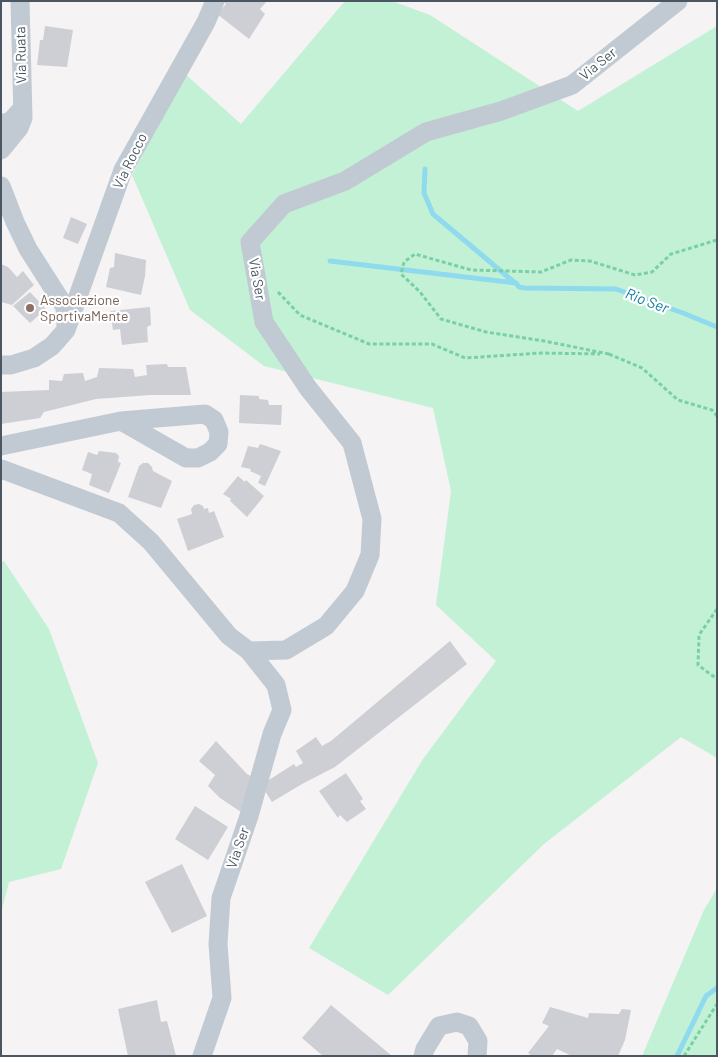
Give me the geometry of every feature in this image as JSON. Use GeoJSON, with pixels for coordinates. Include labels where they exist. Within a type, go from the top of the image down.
{"type":"FeatureCollection","features":[{"type":"Feature","properties":{"kind":"street","name":"Via Ruata"},"geometry":{"type":"LineString","coordinates":[[20,1],[21,110]]}},
{"type":"Feature","properties":{"kind":"street","name":"Via Rocco"},"geometry":{"type":"LineString","coordinates":[[1,365],[11,365],[34,358],[52,346],[66,330],[123,170],[206,22],[215,1]]}},
{"type":"Feature","properties":{"kind":"street","name":"Via Ser"},"geometry":{"type":"LineString","coordinates":[[248,651],[286,650],[326,626],[355,591],[370,555],[372,519],[352,443],[308,388],[264,322],[250,242],[284,204],[344,181],[426,132],[501,110],[572,85],[678,1]]}},
{"type":"Feature","properties":{"kind":"street"},"geometry":{"type":"LineString","coordinates":[[1,124],[11,121],[21,110]]}},
{"type":"Feature","properties":{"kind":"street"},"geometry":{"type":"LineString","coordinates":[[1,150],[19,128],[23,118],[21,110]]}},
{"type":"Feature","properties":{"kind":"street"},"geometry":{"type":"LineString","coordinates":[[1,186],[28,249],[65,307],[66,330]]}},
{"type":"Feature","properties":{"kind":"street"},"geometry":{"type":"LineString","coordinates":[[1,446],[121,421]]}},
{"type":"Feature","properties":{"kind":"street","name":"Via Ser"},"geometry":{"type":"LineString","coordinates":[[1,469],[119,513],[151,542],[228,636],[248,651],[276,685],[282,710],[272,734],[249,816],[221,898],[218,944],[222,998],[202,1056]]}},
{"type":"Feature","properties":{"kind":"street"},"geometry":{"type":"LineString","coordinates":[[423,1056],[425,1049],[440,1026],[457,1022],[469,1026],[478,1040],[477,1056]]}},
{"type":"Feature","properties":{"kind":"path"},"geometry":{"type":"LineString","coordinates":[[717,240],[671,254],[652,272],[634,275],[590,261],[571,260],[541,272],[471,270],[415,254],[404,262],[400,274],[420,292],[441,319],[486,332],[609,354],[642,368],[678,400],[712,410],[717,416]]}},
{"type":"Feature","properties":{"kind":"path"},"geometry":{"type":"LineString","coordinates":[[273,287],[300,315],[369,344],[432,344],[465,358],[541,353],[609,354]]}},
{"type":"Feature","properties":{"kind":"path"},"geometry":{"type":"LineString","coordinates":[[717,609],[699,635],[698,665],[717,679]]}},
{"type":"Feature","properties":{"kind":"path"},"geometry":{"type":"LineString","coordinates":[[684,1056],[717,1004]]}},
{"type":"Feature","properties":{"kind":"green space"},"geometry":{"type":"Polygon","coordinates":[[[345,1],[392,1],[430,15],[578,111],[717,26],[717,758],[681,737],[544,844],[388,995],[309,948],[423,759],[496,661],[436,605],[451,491],[433,408],[264,366],[190,310],[132,175],[184,73],[241,124],[345,1]]]}},
{"type":"Feature","properties":{"kind":"green space"},"geometry":{"type":"Polygon","coordinates":[[[4,561],[49,629],[98,763],[61,869],[9,882],[1,913],[1,562],[4,561]]]}},
{"type":"Feature","properties":{"kind":"green space"},"geometry":{"type":"Polygon","coordinates":[[[717,888],[717,1056],[642,1056],[704,910],[717,888]]]}},
{"type":"Feature","properties":{"kind":"building"},"geometry":{"type":"Polygon","coordinates":[[[222,1],[267,1],[260,9],[265,14],[249,39],[217,14],[226,4],[222,1]]]}},
{"type":"Feature","properties":{"kind":"building"},"geometry":{"type":"Polygon","coordinates":[[[45,26],[73,30],[67,67],[37,65],[40,40],[43,40],[45,26]]]}},
{"type":"Feature","properties":{"kind":"building"},"geometry":{"type":"Polygon","coordinates":[[[71,217],[87,224],[78,244],[63,238],[71,217]]]}},
{"type":"Feature","properties":{"kind":"building"},"geometry":{"type":"Polygon","coordinates":[[[115,253],[146,260],[141,295],[106,287],[110,268],[114,267],[115,253]]]}},
{"type":"Feature","properties":{"kind":"building"},"geometry":{"type":"Polygon","coordinates":[[[1,264],[8,267],[17,277],[23,271],[34,285],[12,305],[1,302],[1,264]]]}},
{"type":"Feature","properties":{"kind":"building","name":"Associazione SportivaMente"},"geometry":{"type":"Polygon","coordinates":[[[30,292],[46,309],[30,323],[13,306],[30,292]]]}},
{"type":"Feature","properties":{"kind":"building"},"geometry":{"type":"Polygon","coordinates":[[[150,307],[151,325],[147,327],[148,342],[122,345],[120,329],[113,330],[110,311],[150,307]]]}},
{"type":"Feature","properties":{"kind":"building"},"geometry":{"type":"Polygon","coordinates":[[[167,364],[168,367],[186,367],[191,395],[150,395],[96,399],[44,412],[40,418],[1,424],[1,392],[49,390],[49,380],[62,381],[64,374],[83,373],[85,381],[97,377],[99,368],[133,369],[135,377],[147,375],[146,365],[167,364]]]}},
{"type":"Feature","properties":{"kind":"building"},"geometry":{"type":"Polygon","coordinates":[[[240,395],[259,396],[259,399],[268,400],[269,405],[282,405],[281,425],[239,423],[240,395]]]}},
{"type":"Feature","properties":{"kind":"building"},"geometry":{"type":"Polygon","coordinates":[[[260,444],[281,451],[265,486],[258,483],[261,476],[250,471],[251,469],[241,467],[248,446],[258,448],[260,444]]]}},
{"type":"Feature","properties":{"kind":"building"},"geometry":{"type":"Polygon","coordinates":[[[99,451],[116,453],[119,456],[118,462],[121,463],[109,493],[89,485],[92,474],[82,470],[88,452],[97,455],[99,451]]]}},
{"type":"Feature","properties":{"kind":"building"},"geometry":{"type":"Polygon","coordinates":[[[143,463],[148,463],[153,471],[172,481],[161,508],[128,497],[139,466],[143,463]]]}},
{"type":"Feature","properties":{"kind":"building"},"geometry":{"type":"Polygon","coordinates":[[[238,476],[245,482],[246,480],[264,496],[247,517],[230,501],[231,499],[223,494],[238,476]]]}},
{"type":"Feature","properties":{"kind":"building"},"geometry":{"type":"Polygon","coordinates":[[[199,504],[204,509],[208,508],[209,513],[214,511],[224,537],[188,551],[177,519],[192,514],[191,509],[194,505],[199,504]]]}},
{"type":"Feature","properties":{"kind":"building"},"geometry":{"type":"Polygon","coordinates":[[[450,641],[467,664],[335,767],[272,802],[261,785],[294,764],[296,767],[303,763],[296,751],[316,737],[322,746],[331,741],[450,641]]]}},
{"type":"Feature","properties":{"kind":"building"},"geometry":{"type":"Polygon","coordinates":[[[216,741],[247,774],[256,779],[244,814],[220,798],[208,786],[215,775],[199,761],[216,741]]]}},
{"type":"Feature","properties":{"kind":"building"},"geometry":{"type":"Polygon","coordinates":[[[346,773],[363,799],[360,801],[366,809],[347,822],[340,815],[338,818],[319,791],[346,773]]]}},
{"type":"Feature","properties":{"kind":"building"},"geometry":{"type":"Polygon","coordinates":[[[195,806],[228,827],[208,860],[175,839],[195,806]]]}},
{"type":"Feature","properties":{"kind":"building"},"geometry":{"type":"Polygon","coordinates":[[[182,864],[207,916],[172,933],[145,882],[182,864]]]}},
{"type":"Feature","properties":{"kind":"building"},"geometry":{"type":"Polygon","coordinates":[[[157,1000],[161,1022],[167,1021],[176,1056],[128,1056],[118,1009],[157,1000]]]}},
{"type":"Feature","properties":{"kind":"building"},"geometry":{"type":"Polygon","coordinates":[[[331,1005],[392,1056],[323,1056],[302,1038],[331,1005]]]}},
{"type":"Feature","properties":{"kind":"building"},"geometry":{"type":"Polygon","coordinates":[[[550,1007],[588,1018],[589,1013],[619,1014],[622,1009],[631,1010],[625,1040],[618,1056],[572,1056],[557,1049],[552,1056],[532,1056],[528,1053],[549,1026],[542,1023],[550,1007]]]}},
{"type":"Feature","properties":{"kind":"waterway","name":"Rio Ser"},"geometry":{"type":"LineString","coordinates":[[425,169],[424,193],[433,214],[515,283]]}},
{"type":"Feature","properties":{"kind":"waterway","name":"Rio Ser"},"geometry":{"type":"LineString","coordinates":[[330,261],[516,283],[519,287],[525,288],[616,289],[717,327]]}},
{"type":"Feature","properties":{"kind":"waterway","name":"Rio Ser"},"geometry":{"type":"LineString","coordinates":[[677,1056],[706,996],[717,988]]}},
{"type":"Feature","properties":{"kind":"place","name":"Associazione SportivaMente"},"geometry":{"type":"Point","coordinates":[30,308]}}]}
